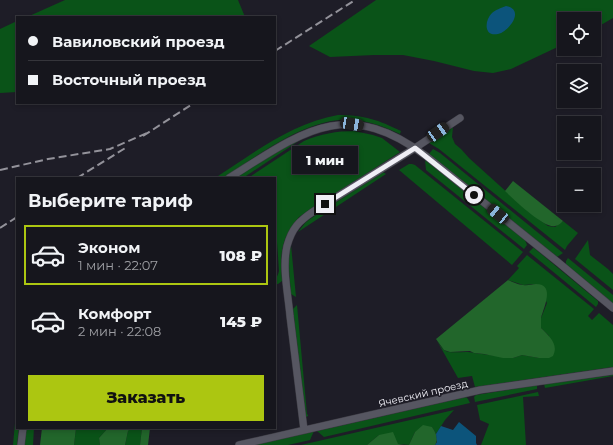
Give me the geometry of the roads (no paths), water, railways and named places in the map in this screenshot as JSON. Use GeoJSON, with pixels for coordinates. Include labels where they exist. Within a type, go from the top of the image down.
{"type":"FeatureCollection","features":[{"type":"Feature","properties":{"kind":"street"},"geometry":{"type":"LineString","coordinates":[[304,430],[285,270],[287,245],[294,227],[314,211],[460,118]]}},
{"type":"Feature","properties":{"kind":"street"},"geometry":{"type":"LineString","coordinates":[[231,177],[279,146],[311,131],[326,126],[352,124],[368,126],[385,131],[415,148],[613,308]]}},
{"type":"Feature","properties":{"kind":"street","name":"Ячевский проезд"},"geometry":{"type":"LineString","coordinates":[[240,445],[480,390],[613,371]]}},
{"type":"Feature","properties":{"kind":"street"},"geometry":{"type":"LineString","coordinates":[[21,445],[23,429]]}},
{"type":"Feature","properties":{"kind":"water"},"geometry":{"type":"Polygon","coordinates":[[[506,6],[512,8],[514,11],[514,20],[503,32],[498,34],[490,33],[487,28],[489,16],[495,11],[506,6]]]}},
{"type":"Feature","properties":{"kind":"water"},"geometry":{"type":"Polygon","coordinates":[[[459,422],[476,436],[477,445],[435,445],[437,442],[436,434],[441,426],[453,430],[459,422]]]}},
{"type":"Feature","properties":{"kind":"railway"},"geometry":{"type":"LineString","coordinates":[[276,50],[355,0]]}},
{"type":"Feature","properties":{"kind":"railway"},"geometry":{"type":"LineString","coordinates":[[143,136],[192,104]]}},
{"type":"Feature","properties":{"kind":"railway"},"geometry":{"type":"LineString","coordinates":[[0,170],[48,159],[110,149],[147,133]]}},
{"type":"Feature","properties":{"kind":"railway"},"geometry":{"type":"LineString","coordinates":[[79,177],[127,147]]}},
{"type":"Feature","properties":{"kind":"railway"},"geometry":{"type":"LineString","coordinates":[[0,228],[16,218]]}}]}
